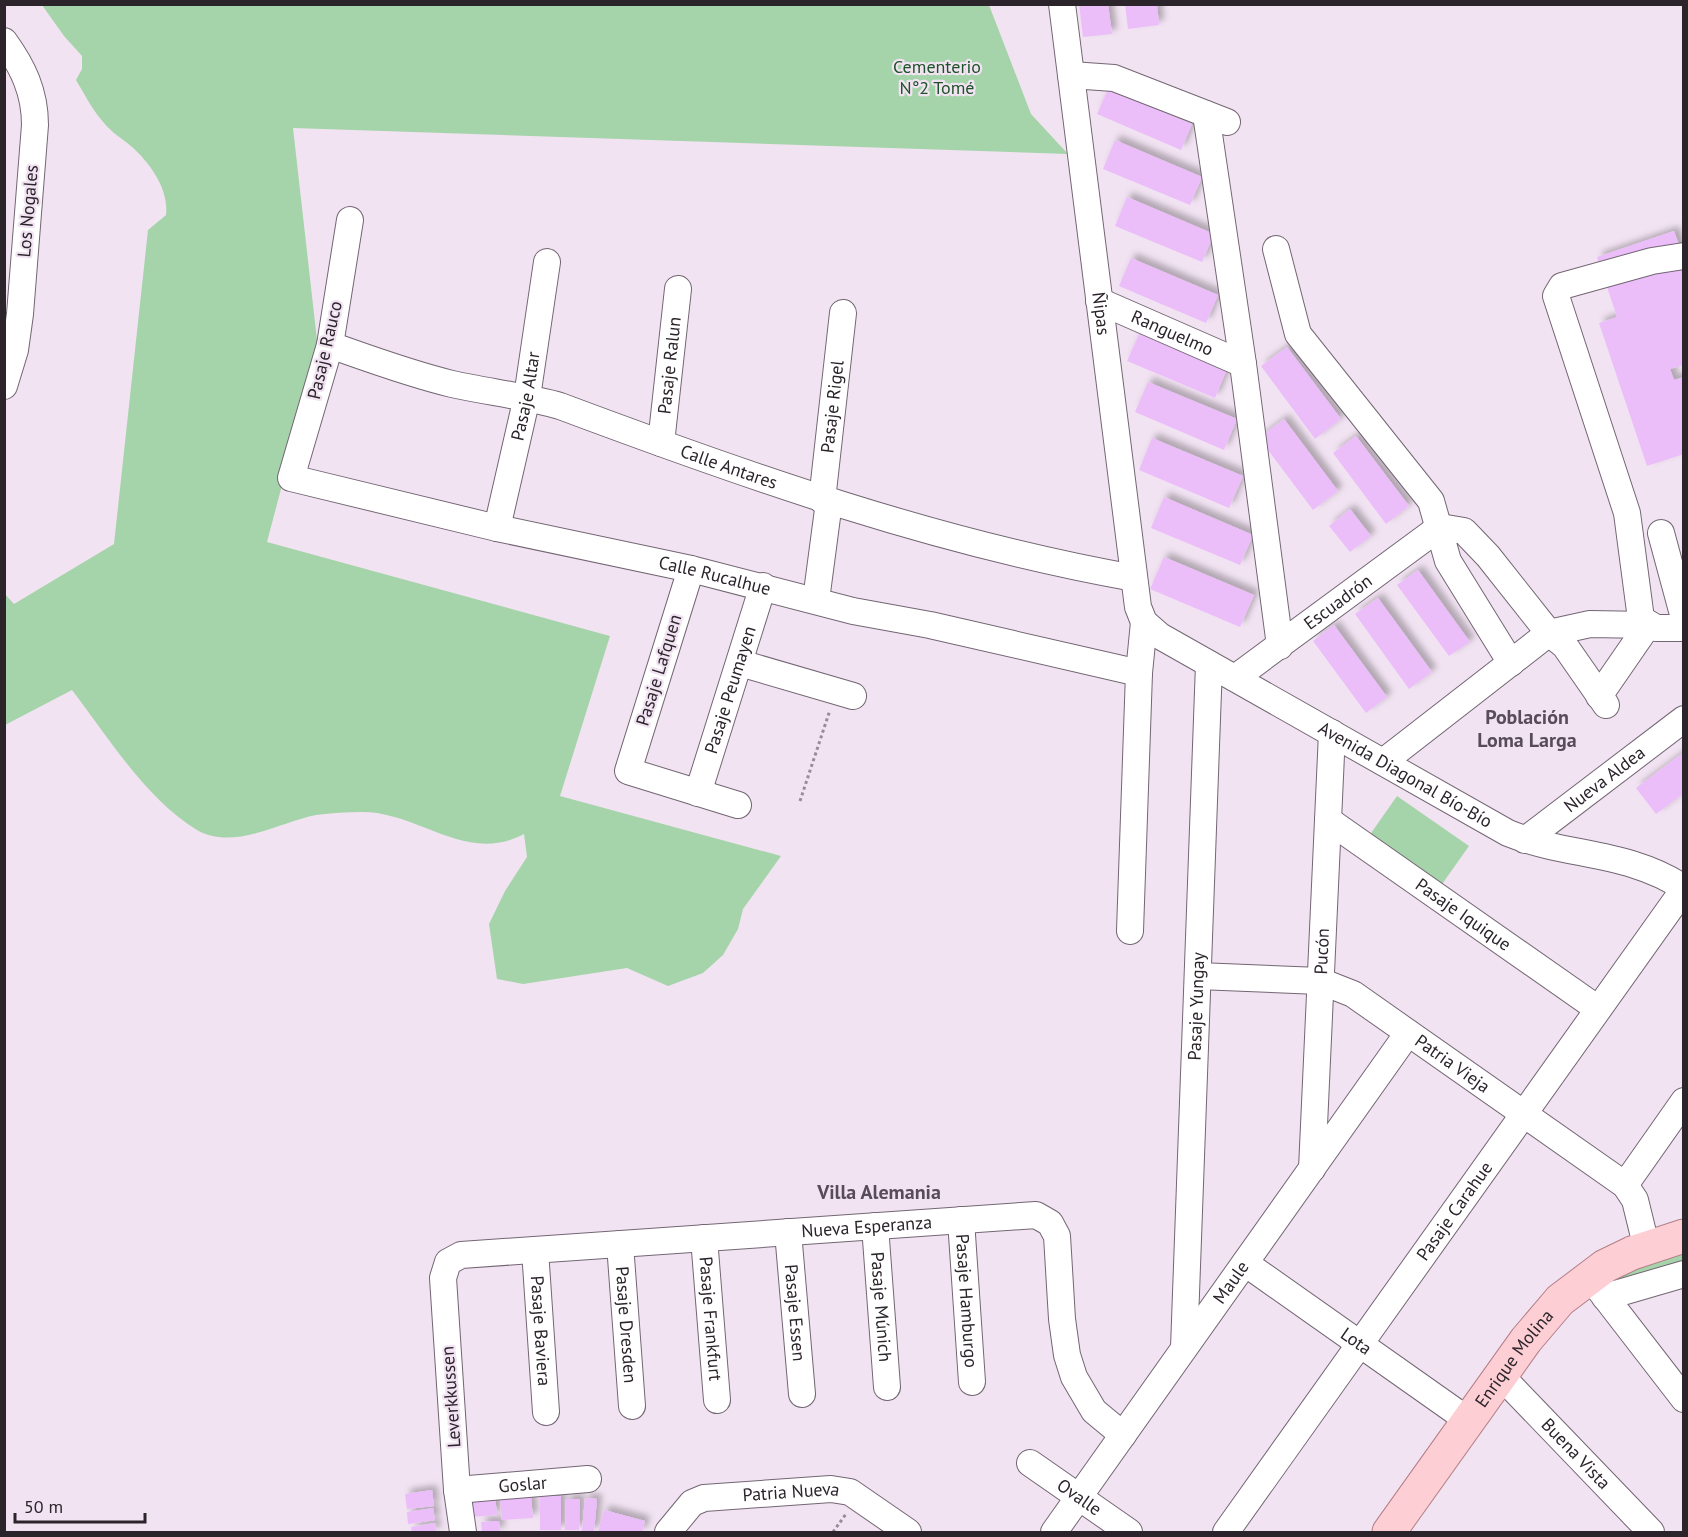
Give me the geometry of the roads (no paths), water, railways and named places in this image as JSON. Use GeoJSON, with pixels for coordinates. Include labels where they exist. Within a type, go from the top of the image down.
{"type":"FeatureCollection","features":[{"type":"Feature","properties":{"kind":"main road","name":"Enrique Molina"},"geometry":{"type":"LineString","coordinates":[[1389,1533],[1547,1313],[1597,1286],[1619,1259],[1683,1236]]}},
{"type":"Feature","properties":{"kind":"street","name":"Ñipas"},"geometry":{"type":"LineString","coordinates":[[1062,4],[1134,579],[1138,607],[1144,622]]}},
{"type":"Feature","properties":{"kind":"street","name":"Los Nogales"},"geometry":{"type":"LineString","coordinates":[[4,41],[26,76],[35,109],[35,125],[19,323],[4,386]]}},
{"type":"Feature","properties":{"kind":"street"},"geometry":{"type":"LineString","coordinates":[[1071,75],[1114,78],[1216,118],[1243,364],[1280,646]]}},
{"type":"Feature","properties":{"kind":"street","name":"Pasaje Rauco"},"geometry":{"type":"LineString","coordinates":[[291,478],[330,345],[350,220]]}},
{"type":"Feature","properties":{"kind":"street"},"geometry":{"type":"LineString","coordinates":[[1276,249],[1298,334],[1431,501],[1448,561],[1511,663]]}},
{"type":"Feature","properties":{"kind":"street"},"geometry":{"type":"LineString","coordinates":[[1648,626],[1641,619],[1627,513],[1556,296],[1562,286],[1652,261],[1683,256]]}},
{"type":"Feature","properties":{"kind":"street","name":"Pasaje Altar"},"geometry":{"type":"LineString","coordinates":[[497,528],[527,397],[547,262]]}},
{"type":"Feature","properties":{"kind":"street","name":"Pasaje Ralun"},"geometry":{"type":"LineString","coordinates":[[661,442],[678,289]]}},
{"type":"Feature","properties":{"kind":"street","name":"Ranguelmo"},"geometry":{"type":"LineString","coordinates":[[1099,301],[1243,364]]}},
{"type":"Feature","properties":{"kind":"street","name":"Pasaje Rigel"},"geometry":{"type":"LineString","coordinates":[[825,501],[843,313]]}},
{"type":"Feature","properties":{"kind":"street","name":"Calle Antares"},"geometry":{"type":"LineString","coordinates":[[330,345],[402,370],[452,384],[527,397],[825,501],[1061,565],[1134,579]]}},
{"type":"Feature","properties":{"kind":"street","name":"Calle Rucalhue"},"geometry":{"type":"LineString","coordinates":[[291,478],[497,528],[763,586],[853,611],[930,625],[1139,673]]}},
{"type":"Feature","properties":{"kind":"street"},"geometry":{"type":"LineString","coordinates":[[816,600],[825,501]]}},
{"type":"Feature","properties":{"kind":"street"},"geometry":{"type":"LineString","coordinates":[[1440,527],[1464,531],[1488,556],[1549,633],[1565,646],[1602,700],[1648,626]]}},
{"type":"Feature","properties":{"kind":"street","name":"Escuadrón"},"geometry":{"type":"LineString","coordinates":[[1234,678],[1440,527]]}},
{"type":"Feature","properties":{"kind":"street"},"geometry":{"type":"LineString","coordinates":[[1661,533],[1683,618]]}},
{"type":"Feature","properties":{"kind":"street","name":"Pasaje Lafquen"},"geometry":{"type":"LineString","coordinates":[[691,569],[628,771],[698,793]]}},
{"type":"Feature","properties":{"kind":"street","name":"Pasaje Peumayen"},"geometry":{"type":"LineString","coordinates":[[698,793],[763,586]]}},
{"type":"Feature","properties":{"kind":"street"},"geometry":{"type":"LineString","coordinates":[[1130,931],[1139,673],[1144,622]]}},
{"type":"Feature","properties":{"kind":"street","name":"Avenida Diagonal Bío-Bío"},"geometry":{"type":"LineString","coordinates":[[1144,622],[1154,632],[1209,664],[1508,833],[1556,849],[1626,861],[1658,872],[1683,888]]}},
{"type":"Feature","properties":{"kind":"street"},"geometry":{"type":"LineString","coordinates":[[1383,762],[1549,633],[1590,624],[1683,628]]}},
{"type":"Feature","properties":{"kind":"street"},"geometry":{"type":"LineString","coordinates":[[740,663],[845,693]]}},
{"type":"Feature","properties":{"kind":"street","name":"Pasaje Yungay"},"geometry":{"type":"LineString","coordinates":[[1184,1348],[1209,664]]}},
{"type":"Feature","properties":{"kind":"street","name":"Nueva Aldea"},"geometry":{"type":"LineString","coordinates":[[1525,840],[1683,719]]}},
{"type":"Feature","properties":{"kind":"street","name":"Pucón"},"geometry":{"type":"LineString","coordinates":[[1312,1169],[1332,733]]}},
{"type":"Feature","properties":{"kind":"street"},"geometry":{"type":"LineString","coordinates":[[698,793],[738,805]]}},
{"type":"Feature","properties":{"kind":"street","name":"Pasaje Iquique"},"geometry":{"type":"LineString","coordinates":[[1328,820],[1598,1009]]}},
{"type":"Feature","properties":{"kind":"street","name":"Pasaje Carahue"},"geometry":{"type":"LineString","coordinates":[[1226,1533],[1683,888]]}},
{"type":"Feature","properties":{"kind":"street","name":"Patria Vieja"},"geometry":{"type":"LineString","coordinates":[[1198,976],[1320,981],[1345,990],[1625,1185],[1635,1200],[1647,1249]]}},
{"type":"Feature","properties":{"kind":"street","name":"Maule"},"geometry":{"type":"LineString","coordinates":[[1054,1533],[1408,1033]]}},
{"type":"Feature","properties":{"kind":"street"},"geometry":{"type":"LineString","coordinates":[[1625,1185],[1683,1101]]}},
{"type":"Feature","properties":{"kind":"street","name":"Nueva Esperanza"},"geometry":{"type":"LineString","coordinates":[[448,1262],[461,1255],[1028,1215],[1044,1218],[1050,1223],[1057,1236],[1062,1319],[1070,1366],[1085,1400],[1101,1419],[1123,1435]]}},
{"type":"Feature","properties":{"kind":"street","name":"Pasaje Hamburgo"},"geometry":{"type":"LineString","coordinates":[[961,1220],[972,1382]]}},
{"type":"Feature","properties":{"kind":"street","name":"Pasaje Múnich"},"geometry":{"type":"LineString","coordinates":[[875,1226],[887,1387]]}},
{"type":"Feature","properties":{"kind":"street","name":"Pasaje Essen"},"geometry":{"type":"LineString","coordinates":[[788,1232],[802,1394]]}},
{"type":"Feature","properties":{"kind":"street","name":"Pasaje Frankfurt"},"geometry":{"type":"LineString","coordinates":[[704,1238],[717,1400]]}},
{"type":"Feature","properties":{"kind":"street","name":"Pasaje Dresden"},"geometry":{"type":"LineString","coordinates":[[620,1244],[632,1406]]}},
{"type":"Feature","properties":{"kind":"street","name":"Pasaje Baviera"},"geometry":{"type":"LineString","coordinates":[[535,1250],[546,1412]]}},
{"type":"Feature","properties":{"kind":"street","name":"Leverkkussen"},"geometry":{"type":"LineString","coordinates":[[448,1262],[443,1278],[457,1490],[464,1533]]}},
{"type":"Feature","properties":{"kind":"street","name":"Lota"},"geometry":{"type":"LineString","coordinates":[[1245,1263],[1469,1421]]}},
{"type":"Feature","properties":{"kind":"street","name":"Enrique Molina"},"geometry":{"type":"LineString","coordinates":[[1597,1286],[1683,1274]]}},
{"type":"Feature","properties":{"kind":"street"},"geometry":{"type":"LineString","coordinates":[[1597,1286],[1683,1399]]}},
{"type":"Feature","properties":{"kind":"street","name":"Buena Vista"},"geometry":{"type":"LineString","coordinates":[[1502,1376],[1651,1533]]}},
{"type":"Feature","properties":{"kind":"street","name":"Ovalle"},"geometry":{"type":"LineString","coordinates":[[1030,1463],[1129,1533]]}},
{"type":"Feature","properties":{"kind":"street","name":"Goslar"},"geometry":{"type":"LineString","coordinates":[[457,1490],[588,1479]]}},
{"type":"Feature","properties":{"kind":"street","name":"Patria Nueva"},"geometry":{"type":"LineString","coordinates":[[676,1530],[692,1503],[704,1498],[831,1489],[850,1492],[908,1533]]}},
{"type":"Feature","properties":{"kind":"district","name":"Población Loma Larga"},"geometry":{"type":"Point","coordinates":[1527,728]}},
{"type":"Feature","properties":{"kind":"district","name":"Villa Alemania"},"geometry":{"type":"Point","coordinates":[879,1192]}},
{"type":"Feature","properties":{"kind":"park label","name":"Cementerio N°2 Tomé"},"geometry":{"type":"Point","coordinates":[937,77]}}]}
